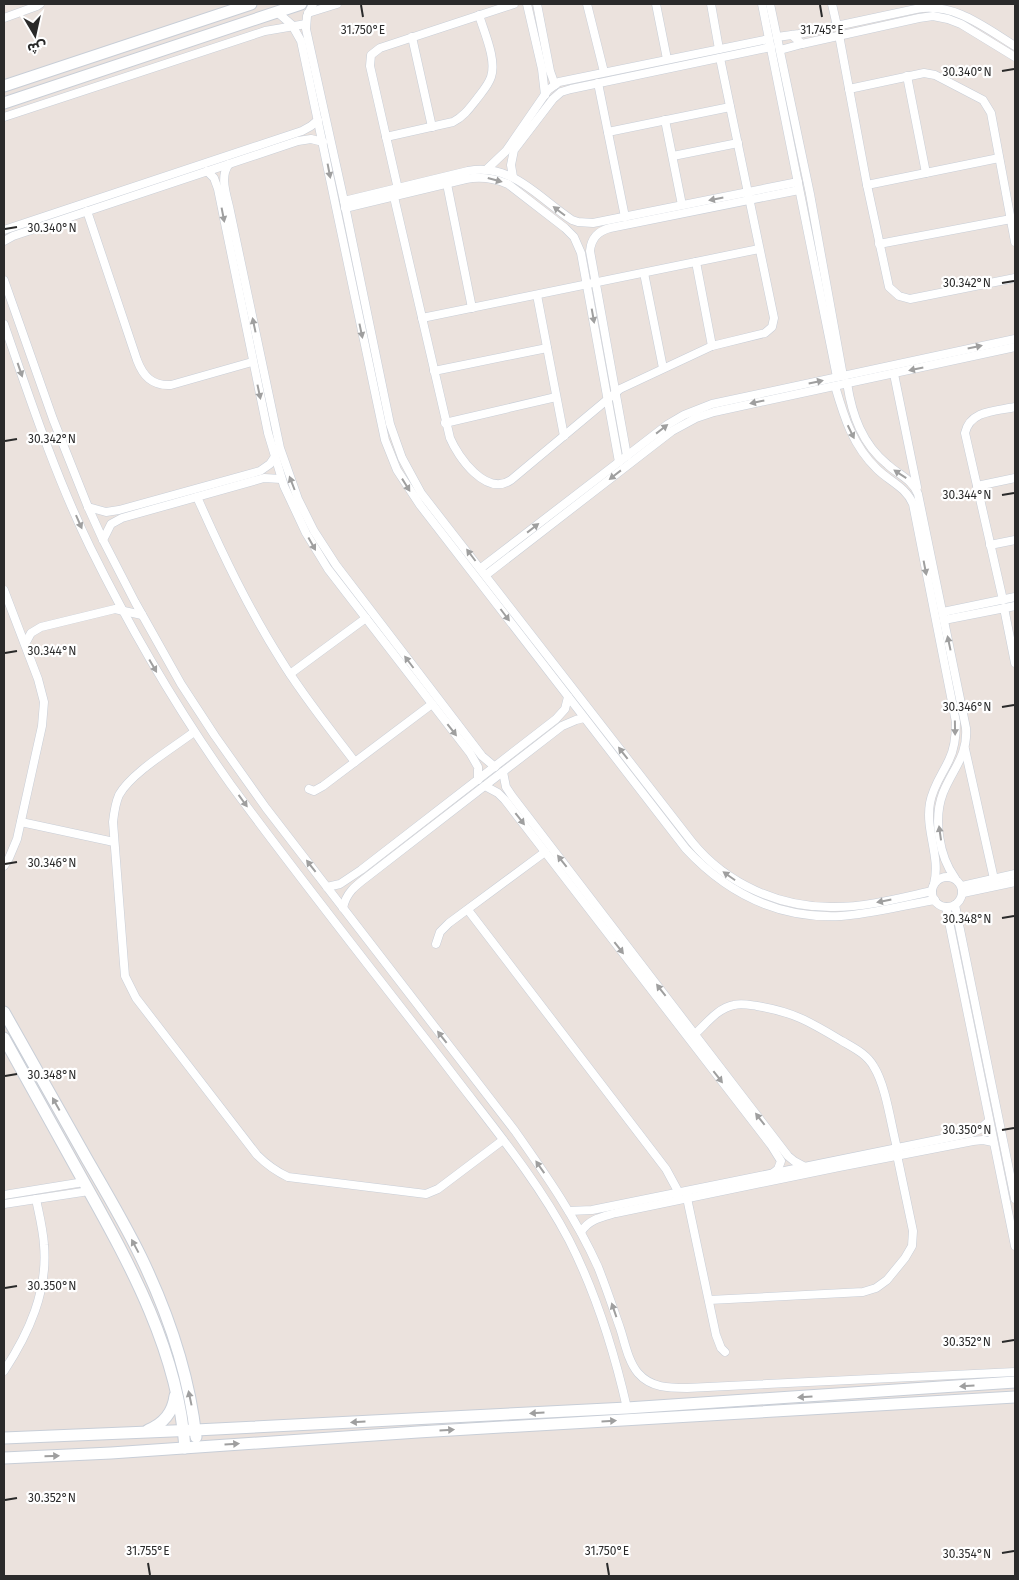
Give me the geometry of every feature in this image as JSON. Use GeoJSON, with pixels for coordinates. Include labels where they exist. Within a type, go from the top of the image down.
{"type":"FeatureCollection","features":[{"type":"Feature","properties":{"kind":"street"},"geometry":{"type":"LineString","coordinates":[[4,18],[40,4]]}},
{"type":"Feature","properties":{"kind":"street"},"geometry":{"type":"LineString","coordinates":[[4,86],[251,4]]}},
{"type":"Feature","properties":{"kind":"street"},"geometry":{"type":"LineString","coordinates":[[305,8],[313,4]]}},
{"type":"Feature","properties":{"kind":"street"},"geometry":{"type":"LineString","coordinates":[[4,103],[277,12],[337,4]]}},
{"type":"Feature","properties":{"kind":"street"},"geometry":{"type":"LineString","coordinates":[[398,188],[370,66],[370,57],[377,49],[514,4]]}},
{"type":"Feature","properties":{"kind":"street"},"geometry":{"type":"LineString","coordinates":[[527,4],[555,84]]}},
{"type":"Feature","properties":{"kind":"street"},"geometry":{"type":"LineString","coordinates":[[537,4],[545,95]]}},
{"type":"Feature","properties":{"kind":"street"},"geometry":{"type":"LineString","coordinates":[[587,4],[604,72]]}},
{"type":"Feature","properties":{"kind":"street"},"geometry":{"type":"LineString","coordinates":[[656,4],[667,60]]}},
{"type":"Feature","properties":{"kind":"street"},"geometry":{"type":"LineString","coordinates":[[711,4],[720,49]]}},
{"type":"Feature","properties":{"kind":"street"},"geometry":{"type":"LineString","coordinates":[[762,4],[785,121],[842,379],[864,439],[883,461],[910,481],[918,494]]}},
{"type":"Feature","properties":{"kind":"street"},"geometry":{"type":"LineString","coordinates":[[770,4],[794,119],[842,379]]}},
{"type":"Feature","properties":{"kind":"street"},"geometry":{"type":"LineString","coordinates":[[832,4],[837,26]]}},
{"type":"Feature","properties":{"kind":"street"},"geometry":{"type":"LineString","coordinates":[[892,4],[894,14]]}},
{"type":"Feature","properties":{"kind":"street"},"geometry":{"type":"LineString","coordinates":[[305,8],[308,38],[393,436],[413,480],[427,500],[699,851],[741,885],[778,899],[812,906],[843,907],[933,887],[939,879],[945,876],[955,878]]}},
{"type":"Feature","properties":{"kind":"street"},"geometry":{"type":"LineString","coordinates":[[777,37],[924,8],[949,10],[965,16],[1015,46]]}},
{"type":"Feature","properties":{"kind":"street"},"geometry":{"type":"LineString","coordinates":[[277,12],[292,26],[301,41],[385,440],[397,470],[420,505],[661,818],[686,849],[715,876],[748,898],[776,909],[806,915],[841,916],[935,900]]}},
{"type":"Feature","properties":{"kind":"street"},"geometry":{"type":"LineString","coordinates":[[386,137],[453,122],[462,117],[486,87],[491,78],[493,68],[479,15]]}},
{"type":"Feature","properties":{"kind":"street"},"geometry":{"type":"LineString","coordinates":[[780,50],[919,18],[940,17],[961,24],[1015,56]]}},
{"type":"Feature","properties":{"kind":"street"},"geometry":{"type":"LineString","coordinates":[[4,117],[265,31],[306,24]]}},
{"type":"Feature","properties":{"kind":"street"},"geometry":{"type":"LineString","coordinates":[[792,35],[802,44]]}},
{"type":"Feature","properties":{"kind":"street"},"geometry":{"type":"LineString","coordinates":[[839,35],[879,244],[889,286],[893,292],[905,298],[916,298],[1015,278]]}},
{"type":"Feature","properties":{"kind":"street"},"geometry":{"type":"LineString","coordinates":[[412,37],[432,127]]}},
{"type":"Feature","properties":{"kind":"street"},"geometry":{"type":"LineString","coordinates":[[487,169],[506,151],[545,95],[555,84],[604,72],[769,39]]}},
{"type":"Feature","properties":{"kind":"street"},"geometry":{"type":"LineString","coordinates":[[513,177],[511,165],[514,150],[553,99],[566,90],[771,47]]}},
{"type":"Feature","properties":{"kind":"street"},"geometry":{"type":"LineString","coordinates":[[394,196],[445,423],[453,446],[463,462],[478,475],[492,484],[504,484],[616,393],[663,368],[712,346],[765,332],[773,324],[774,318],[720,58]]}},
{"type":"Feature","properties":{"kind":"street"},"geometry":{"type":"LineString","coordinates":[[849,89],[924,73],[935,75],[983,100],[990,113],[1015,242]]}},
{"type":"Feature","properties":{"kind":"street"},"geometry":{"type":"LineString","coordinates":[[907,76],[926,173]]}},
{"type":"Feature","properties":{"kind":"street"},"geometry":{"type":"LineString","coordinates":[[598,83],[625,217]]}},
{"type":"Feature","properties":{"kind":"street"},"geometry":{"type":"LineString","coordinates":[[608,132],[730,106]]}},
{"type":"Feature","properties":{"kind":"street"},"geometry":{"type":"LineString","coordinates":[[785,121],[794,119]]}},
{"type":"Feature","properties":{"kind":"street"},"geometry":{"type":"LineString","coordinates":[[9,232],[87,212],[229,164],[297,137],[318,120]]}},
{"type":"Feature","properties":{"kind":"street"},"geometry":{"type":"LineString","coordinates":[[665,120],[682,205]]}},
{"type":"Feature","properties":{"kind":"street"},"geometry":{"type":"LineString","coordinates":[[4,242],[9,232],[297,137],[323,142]]}},
{"type":"Feature","properties":{"kind":"street"},"geometry":{"type":"LineString","coordinates":[[672,156],[738,143]]}},
{"type":"Feature","properties":{"kind":"street"},"geometry":{"type":"LineString","coordinates":[[867,185],[999,158]]}},
{"type":"Feature","properties":{"kind":"street"},"geometry":{"type":"LineString","coordinates":[[229,164],[224,174],[222,188],[252,362],[274,458],[281,479],[296,513],[318,553],[358,601],[473,750],[478,766],[478,780]]}},
{"type":"Feature","properties":{"kind":"street"},"geometry":{"type":"LineString","coordinates":[[345,205],[398,188],[468,171],[487,169],[513,177],[565,216],[578,222],[593,223],[682,205],[749,196]]}},
{"type":"Feature","properties":{"kind":"street"},"geometry":{"type":"LineString","coordinates":[[206,171],[222,188],[272,412],[285,465],[298,499],[314,531],[358,601],[366,618],[432,704],[473,750],[495,767]]}},
{"type":"Feature","properties":{"kind":"street"},"geometry":{"type":"LineString","coordinates":[[345,205],[483,177],[500,181],[516,190],[565,228],[574,237],[582,253],[591,284],[616,393],[627,456]]}},
{"type":"Feature","properties":{"kind":"street"},"geometry":{"type":"LineString","coordinates":[[447,184],[472,308]]}},
{"type":"Feature","properties":{"kind":"street"},"geometry":{"type":"LineString","coordinates":[[619,462],[591,284],[590,251],[593,240],[602,231],[610,228],[799,186]]}},
{"type":"Feature","properties":{"kind":"street"},"geometry":{"type":"LineString","coordinates":[[87,212],[137,360],[142,372],[149,380],[159,384],[171,385],[252,362]]}},
{"type":"Feature","properties":{"kind":"street"},"geometry":{"type":"LineString","coordinates":[[879,244],[1011,219]]}},
{"type":"Feature","properties":{"kind":"street"},"geometry":{"type":"LineString","coordinates":[[422,318],[760,249]]}},
{"type":"Feature","properties":{"kind":"street"},"geometry":{"type":"LineString","coordinates":[[696,262],[712,346]]}},
{"type":"Feature","properties":{"kind":"street"},"geometry":{"type":"LineString","coordinates":[[644,273],[663,368]]}},
{"type":"Feature","properties":{"kind":"street"},"geometry":{"type":"LineString","coordinates":[[4,280],[53,419],[88,507],[130,593],[171,668],[215,736],[297,848],[489,1097],[531,1153],[569,1210],[581,1232],[607,1292],[629,1357],[642,1378],[658,1386],[669,1388],[1015,1372]]}},
{"type":"Feature","properties":{"kind":"street"},"geometry":{"type":"LineString","coordinates":[[352,286],[361,284]]}},
{"type":"Feature","properties":{"kind":"street"},"geometry":{"type":"LineString","coordinates":[[537,295],[564,436]]}},
{"type":"Feature","properties":{"kind":"street"},"geometry":{"type":"LineString","coordinates":[[4,324],[62,484],[119,608],[194,732],[231,785],[503,1140],[532,1182],[568,1239],[594,1297],[616,1362],[627,1408]]}},
{"type":"Feature","properties":{"kind":"street"},"geometry":{"type":"LineString","coordinates":[[483,572],[619,462],[675,420],[702,407],[842,379],[1015,339]]}},
{"type":"Feature","properties":{"kind":"street"},"geometry":{"type":"LineString","coordinates":[[434,371],[547,348]]}},
{"type":"Feature","properties":{"kind":"street"},"geometry":{"type":"LineString","coordinates":[[483,572],[672,431],[688,422],[714,412],[835,386],[842,379],[894,374],[1015,348]]}},
{"type":"Feature","properties":{"kind":"street"},"geometry":{"type":"LineString","coordinates":[[894,374],[918,494],[924,542],[956,730],[952,753],[934,787],[930,803],[929,828],[936,866],[933,887],[935,900],[946,907],[955,905],[960,900],[962,889],[948,866],[944,854],[939,827],[939,812],[943,792],[965,749]]}},
{"type":"Feature","properties":{"kind":"street"},"geometry":{"type":"LineString","coordinates":[[835,386],[846,421],[857,444],[877,469],[904,490],[911,500],[944,616],[966,728],[965,749],[994,879]]}},
{"type":"Feature","properties":{"kind":"street"},"geometry":{"type":"LineString","coordinates":[[445,423],[556,397]]}},
{"type":"Feature","properties":{"kind":"street"},"geometry":{"type":"LineString","coordinates":[[1015,408],[978,415],[968,425],[965,436],[1004,604],[1015,663]]}},
{"type":"Feature","properties":{"kind":"street"},"geometry":{"type":"LineString","coordinates":[[88,507],[106,512],[126,512],[198,497],[253,477],[267,467],[274,458]]}},
{"type":"Feature","properties":{"kind":"street"},"geometry":{"type":"LineString","coordinates":[[103,540],[111,524],[126,512],[253,477],[281,479]]}},
{"type":"Feature","properties":{"kind":"street"},"geometry":{"type":"LineString","coordinates":[[977,486],[1015,478]]}},
{"type":"Feature","properties":{"kind":"street"},"geometry":{"type":"LineString","coordinates":[[198,497],[241,591],[290,674],[355,762]]}},
{"type":"Feature","properties":{"kind":"street"},"geometry":{"type":"LineString","coordinates":[[420,505],[427,500]]}},
{"type":"Feature","properties":{"kind":"street"},"geometry":{"type":"LineString","coordinates":[[990,545],[1015,540]]}},
{"type":"Feature","properties":{"kind":"street"},"geometry":{"type":"LineString","coordinates":[[4,590],[42,690],[44,714],[14,849],[4,866]]}},
{"type":"Feature","properties":{"kind":"street"},"geometry":{"type":"LineString","coordinates":[[119,608],[130,593]]}},
{"type":"Feature","properties":{"kind":"street"},"geometry":{"type":"LineString","coordinates":[[944,616],[1004,604],[1015,597]]}},
{"type":"Feature","properties":{"kind":"street"},"geometry":{"type":"LineString","coordinates":[[1004,604],[1015,606]]}},
{"type":"Feature","properties":{"kind":"street"},"geometry":{"type":"LineString","coordinates":[[25,644],[31,633],[41,627],[119,608],[142,615]]}},
{"type":"Feature","properties":{"kind":"street"},"geometry":{"type":"LineString","coordinates":[[290,674],[366,618]]}},
{"type":"Feature","properties":{"kind":"street"},"geometry":{"type":"LineString","coordinates":[[944,661],[952,659]]}},
{"type":"Feature","properties":{"kind":"street"},"geometry":{"type":"LineString","coordinates":[[327,887],[340,884],[361,870],[556,719],[565,709],[568,697]]}},
{"type":"Feature","properties":{"kind":"street"},"geometry":{"type":"LineString","coordinates":[[309,789],[316,790],[432,704]]}},
{"type":"Feature","properties":{"kind":"street"},"geometry":{"type":"LineString","coordinates":[[343,908],[344,901],[351,890],[367,877],[562,726],[584,718]]}},
{"type":"Feature","properties":{"kind":"street"},"geometry":{"type":"LineString","coordinates":[[556,719],[562,726]]}},
{"type":"Feature","properties":{"kind":"street"},"geometry":{"type":"LineString","coordinates":[[194,732],[135,776],[125,786],[118,797],[114,809],[112,822],[124,964],[130,988],[136,998],[266,1164],[276,1172],[288,1176],[426,1194],[438,1189],[503,1140]]}},
{"type":"Feature","properties":{"kind":"street"},"geometry":{"type":"LineString","coordinates":[[503,772],[511,801],[545,852],[774,1143],[791,1159],[804,1167]]}},
{"type":"Feature","properties":{"kind":"street"},"geometry":{"type":"LineString","coordinates":[[486,786],[511,801],[695,1034],[774,1143],[781,1161],[780,1166],[773,1173]]}},
{"type":"Feature","properties":{"kind":"street"},"geometry":{"type":"LineString","coordinates":[[661,818],[668,812]]}},
{"type":"Feature","properties":{"kind":"street"},"geometry":{"type":"LineString","coordinates":[[21,822],[114,842]]}},
{"type":"Feature","properties":{"kind":"street"},"geometry":{"type":"LineString","coordinates":[[285,856],[297,848]]}},
{"type":"Feature","properties":{"kind":"street"},"geometry":{"type":"LineString","coordinates":[[436,944],[437,937],[444,927],[545,852]]}},
{"type":"Feature","properties":{"kind":"street"},"geometry":{"type":"LineString","coordinates":[[361,870],[367,877]]}},
{"type":"Feature","properties":{"kind":"street"},"geometry":{"type":"LineString","coordinates":[[962,889],[1015,874]]}},
{"type":"Feature","properties":{"kind":"street"},"geometry":{"type":"LineString","coordinates":[[962,889],[1015,882]]}},
{"type":"Feature","properties":{"kind":"street"},"geometry":{"type":"LineString","coordinates":[[955,905],[1014,1184],[1015,1199]]}},
{"type":"Feature","properties":{"kind":"street"},"geometry":{"type":"LineString","coordinates":[[946,907],[1015,1246]]}},
{"type":"Feature","properties":{"kind":"street"},"geometry":{"type":"LineString","coordinates":[[468,910],[666,1169],[679,1192]]}},
{"type":"Feature","properties":{"kind":"street"},"geometry":{"type":"LineString","coordinates":[[695,1034],[721,1010],[734,1004],[742,1004],[791,1013],[860,1052],[874,1066],[882,1086],[913,1231],[913,1241],[908,1254],[882,1284],[864,1292],[709,1300]]}},
{"type":"Feature","properties":{"kind":"street"},"geometry":{"type":"LineString","coordinates":[[4,1012],[122,1221],[147,1270],[163,1309],[183,1368],[191,1400],[197,1446]]}},
{"type":"Feature","properties":{"kind":"street"},"geometry":{"type":"LineString","coordinates":[[4,1038],[131,1267],[145,1298],[167,1359],[176,1394],[185,1448]]}},
{"type":"Feature","properties":{"kind":"street"},"geometry":{"type":"LineString","coordinates":[[477,1106],[489,1097]]}},
{"type":"Feature","properties":{"kind":"street"},"geometry":{"type":"LineString","coordinates":[[962,1139],[980,1129],[989,1121]]}},
{"type":"Feature","properties":{"kind":"street"},"geometry":{"type":"LineString","coordinates":[[569,1210],[615,1209],[686,1198],[962,1139],[993,1142]]}},
{"type":"Feature","properties":{"kind":"street"},"geometry":{"type":"LineString","coordinates":[[581,1232],[593,1220],[615,1209],[679,1192],[804,1167],[897,1152]]}},
{"type":"Feature","properties":{"kind":"street"},"geometry":{"type":"LineString","coordinates":[[4,1196],[87,1186]]}},
{"type":"Feature","properties":{"kind":"street"},"geometry":{"type":"LineString","coordinates":[[4,1204],[36,1199],[87,1186]]}},
{"type":"Feature","properties":{"kind":"street"},"geometry":{"type":"LineString","coordinates":[[686,1198],[716,1336],[721,1348],[725,1352]]}},
{"type":"Feature","properties":{"kind":"street"},"geometry":{"type":"LineString","coordinates":[[4,1371],[19,1348],[31,1323],[42,1284],[44,1245],[36,1199]]}},
{"type":"Feature","properties":{"kind":"street"},"geometry":{"type":"LineString","coordinates":[[616,1362],[629,1357]]}},
{"type":"Feature","properties":{"kind":"street"},"geometry":{"type":"LineString","coordinates":[[4,1438],[627,1408],[1015,1382]]}},
{"type":"Feature","properties":{"kind":"street"},"geometry":{"type":"LineString","coordinates":[[908,1390],[905,1394],[906,1398],[918,1402]]}},
{"type":"Feature","properties":{"kind":"street"},"geometry":{"type":"LineString","coordinates":[[142,1432],[157,1426],[163,1421],[172,1408],[176,1394]]}},
{"type":"Feature","properties":{"kind":"street"},"geometry":{"type":"LineString","coordinates":[[852,1394],[866,1398],[864,1406]]}},
{"type":"Feature","properties":{"kind":"street"},"geometry":{"type":"LineString","coordinates":[[4,1458],[84,1455],[384,1434],[1015,1397]]}},
{"type":"Feature","properties":{"kind":"street"},"geometry":{"type":"LineString","coordinates":[[417,1419],[414,1424],[418,1432]]}},
{"type":"Feature","properties":{"kind":"street"},"geometry":{"type":"LineString","coordinates":[[384,1434],[390,1426],[387,1420]]}},
{"type":"Feature","properties":{"kind":"street"},"geometry":{"type":"LineString","coordinates":[[84,1434],[91,1440],[92,1444],[91,1449],[84,1455]]}}]}
